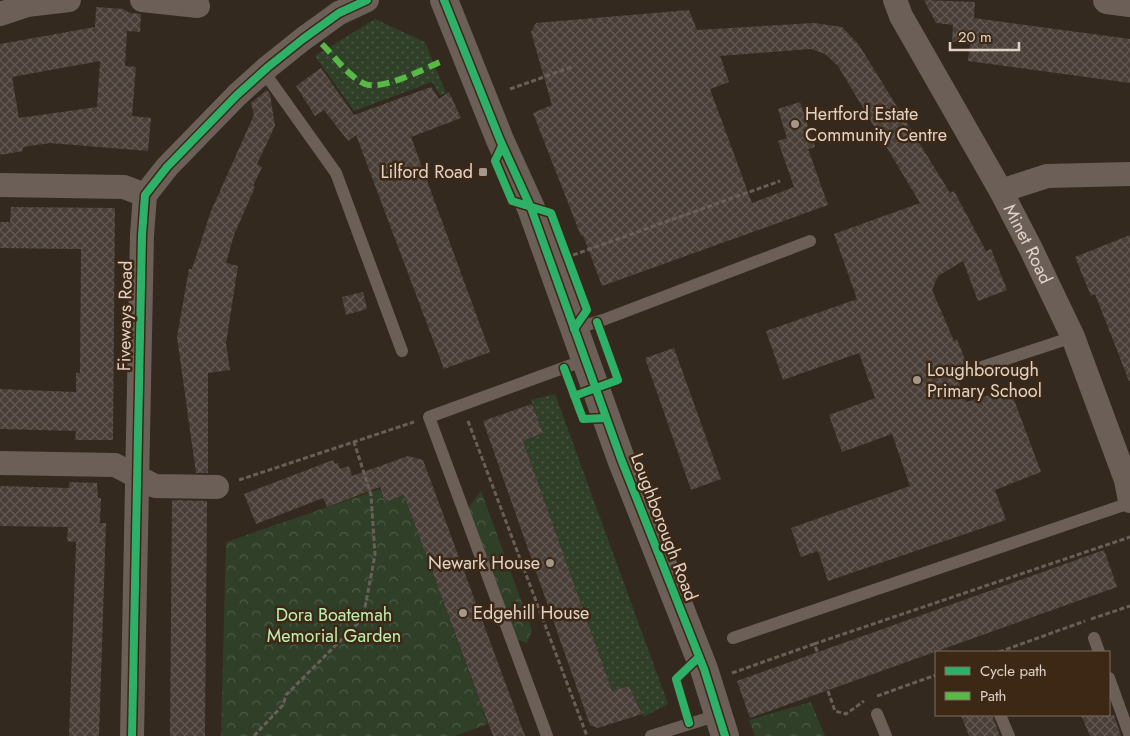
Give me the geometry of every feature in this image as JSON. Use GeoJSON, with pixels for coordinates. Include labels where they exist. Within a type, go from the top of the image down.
{"type":"FeatureCollection","features":[{"type":"Feature","properties":{"kind":"street"},"geometry":{"type":"LineString","coordinates":[[0,14],[27,5],[69,0]]}},
{"type":"Feature","properties":{"kind":"street"},"geometry":{"type":"LineString","coordinates":[[142,0],[198,6]]}},
{"type":"Feature","properties":{"kind":"street"},"geometry":{"type":"LineString","coordinates":[[0,185],[124,187],[145,195],[167,167],[237,95],[310,34],[339,13],[367,0]]}},
{"type":"Feature","properties":{"kind":"street","name":"Loughborough Road"},"geometry":{"type":"LineString","coordinates":[[446,0],[476,85],[531,208],[621,459],[704,669],[721,706]]}},
{"type":"Feature","properties":{"kind":"street","name":"Minet Road"},"geometry":{"type":"LineString","coordinates":[[895,0],[900,16],[1001,191],[1073,337],[1126,480],[1130,502]]}},
{"type":"Feature","properties":{"kind":"street"},"geometry":{"type":"LineString","coordinates":[[1107,0],[1130,3]]}},
{"type":"Feature","properties":{"kind":"street"},"geometry":{"type":"LineString","coordinates":[[1001,191],[1047,176],[1130,174]]}},
{"type":"Feature","properties":{"kind":"street","name":"Fiveways Road"},"geometry":{"type":"LineString","coordinates":[[132,736],[142,235],[145,195]]}},
{"type":"Feature","properties":{"kind":"street"},"geometry":{"type":"LineString","coordinates":[[0,463],[115,465],[155,486],[217,487]]}},
{"type":"Feature","properties":{"kind":"lane"},"geometry":{"type":"LineString","coordinates":[[264,72],[336,173],[402,351]]}},
{"type":"Feature","properties":{"kind":"lane"},"geometry":{"type":"LineString","coordinates":[[574,329],[603,320],[810,241]]}},
{"type":"Feature","properties":{"kind":"lane"},"geometry":{"type":"LineString","coordinates":[[982,368],[1073,337]]}},
{"type":"Feature","properties":{"kind":"lane"},"geometry":{"type":"LineString","coordinates":[[547,736],[430,417],[585,360]]}},
{"type":"Feature","properties":{"kind":"lane"},"geometry":{"type":"LineString","coordinates":[[733,638],[1130,502]]}},
{"type":"Feature","properties":{"kind":"lane"},"geometry":{"type":"LineString","coordinates":[[1094,638],[1100,651]]}},
{"type":"Feature","properties":{"kind":"lane"},"geometry":{"type":"LineString","coordinates":[[1110,681],[1130,736]]}},
{"type":"Feature","properties":{"kind":"lane"},"geometry":{"type":"LineString","coordinates":[[651,736],[721,706]]}},
{"type":"Feature","properties":{"kind":"lane"},"geometry":{"type":"LineString","coordinates":[[877,714],[886,736]]}},
{"type":"Feature","properties":{"kind":"lane"},"geometry":{"type":"LineString","coordinates":[[1000,716],[1009,736]]}},
{"type":"Feature","properties":{"kind":"path"},"geometry":{"type":"LineString","coordinates":[[510,89],[572,67]]}},
{"type":"Feature","properties":{"kind":"path"},"geometry":{"type":"LineString","coordinates":[[573,255],[780,181]]}},
{"type":"Feature","properties":{"kind":"path"},"geometry":{"type":"LineString","coordinates":[[564,248],[570,266]]}},
{"type":"Feature","properties":{"kind":"path"},"geometry":{"type":"LineString","coordinates":[[462,405],[587,736]]}},
{"type":"Feature","properties":{"kind":"path"},"geometry":{"type":"LineString","coordinates":[[217,487],[430,417]]}},
{"type":"Feature","properties":{"kind":"path"},"geometry":{"type":"LineString","coordinates":[[254,736],[284,705],[286,695],[363,618],[375,555],[371,495],[354,442]]}},
{"type":"Feature","properties":{"kind":"path"},"geometry":{"type":"LineString","coordinates":[[721,706],[728,675],[1130,537]]}},
{"type":"Feature","properties":{"kind":"path"},"geometry":{"type":"LineString","coordinates":[[1002,651],[1130,606]]}},
{"type":"Feature","properties":{"kind":"path"},"geometry":{"type":"LineString","coordinates":[[814,644],[818,653]]}},
{"type":"Feature","properties":{"kind":"green space"},"geometry":{"type":"Polygon","coordinates":[[[375,19],[425,42],[446,93],[440,95],[432,82],[354,111],[315,56],[375,19]]]}},
{"type":"Feature","properties":{"kind":"green space"},"geometry":{"type":"Polygon","coordinates":[[[555,394],[668,704],[644,717],[629,686],[612,691],[523,441],[543,433],[531,400],[555,394]]]}},
{"type":"Feature","properties":{"kind":"green space","name":"Dora Boatemah Memorial Garden"},"geometry":{"type":"Polygon","coordinates":[[[380,489],[385,502],[404,495],[488,724],[455,736],[221,736],[226,542],[380,489]]]}},
{"type":"Feature","properties":{"kind":"green space"},"geometry":{"type":"Polygon","coordinates":[[[481,491],[532,630],[527,643],[513,638],[468,508],[481,491]]]}},
{"type":"Feature","properties":{"kind":"green space"},"geometry":{"type":"Polygon","coordinates":[[[811,702],[825,736],[755,736],[749,720],[811,702]]]}},
{"type":"Feature","properties":{"kind":"building"},"geometry":{"type":"Polygon","coordinates":[[[924,0],[975,2],[974,18],[1130,39],[1130,83],[968,61],[970,44],[952,42],[953,25],[936,23],[924,0]]]}},
{"type":"Feature","properties":{"kind":"building"},"geometry":{"type":"Polygon","coordinates":[[[96,7],[123,9],[130,13],[141,14],[140,32],[127,31],[125,66],[136,67],[132,116],[151,118],[148,151],[50,143],[23,147],[23,151],[0,155],[0,44],[95,27],[96,7]],[[100,61],[12,77],[19,118],[97,107],[100,61]]]}},
{"type":"Feature","properties":{"kind":"building"},"geometry":{"type":"Polygon","coordinates":[[[689,10],[697,30],[814,23],[842,27],[859,45],[950,193],[954,191],[986,251],[991,249],[1007,290],[978,301],[963,261],[938,276],[932,290],[954,341],[957,339],[967,365],[954,369],[966,402],[1010,389],[1041,472],[995,490],[1006,520],[828,581],[818,551],[801,557],[791,528],[910,486],[892,434],[842,452],[829,415],[875,398],[859,353],[783,380],[766,331],[857,299],[834,234],[920,203],[838,66],[825,54],[811,49],[720,56],[729,82],[710,89],[752,203],[794,187],[778,141],[787,138],[778,109],[800,102],[815,147],[808,149],[828,205],[602,286],[533,113],[552,105],[531,32],[536,23],[689,10]]]}},
{"type":"Feature","properties":{"kind":"building"},"geometry":{"type":"Polygon","coordinates":[[[321,68],[354,115],[431,87],[439,99],[449,92],[461,118],[411,137],[490,352],[444,369],[356,135],[348,141],[324,110],[315,116],[296,86],[321,68]]]}},
{"type":"Feature","properties":{"kind":"building"},"geometry":{"type":"Polygon","coordinates":[[[267,90],[270,94],[275,126],[257,164],[262,167],[234,235],[226,263],[238,266],[226,343],[230,370],[208,373],[208,473],[196,473],[177,337],[189,269],[192,269],[211,211],[254,115],[251,103],[267,90]]]}},
{"type":"Feature","properties":{"kind":"building"},"geometry":{"type":"Polygon","coordinates":[[[11,207],[115,208],[113,440],[75,440],[76,431],[0,429],[0,389],[76,392],[76,373],[80,373],[81,249],[0,248],[0,222],[10,222],[11,207]]]}},
{"type":"Feature","properties":{"kind":"building"},"geometry":{"type":"Polygon","coordinates":[[[1130,235],[1129,381],[1095,294],[1091,296],[1075,257],[1130,235]]]}},
{"type":"Feature","properties":{"kind":"building"},"geometry":{"type":"Polygon","coordinates":[[[363,292],[367,309],[346,315],[342,297],[363,292]]]}},
{"type":"Feature","properties":{"kind":"building"},"geometry":{"type":"Polygon","coordinates":[[[674,348],[721,479],[691,490],[645,358],[674,348]]]}},
{"type":"Feature","properties":{"kind":"building","name":"Newark House"},"geometry":{"type":"Polygon","coordinates":[[[532,404],[543,433],[523,441],[612,691],[629,686],[642,714],[598,728],[590,725],[483,421],[532,404]]]}},
{"type":"Feature","properties":{"kind":"building","name":"Edgehill House"},"geometry":{"type":"Polygon","coordinates":[[[408,456],[423,460],[525,736],[493,736],[404,495],[385,502],[380,487],[327,507],[323,498],[256,524],[244,494],[333,460],[335,464],[338,463],[340,469],[349,466],[352,476],[408,456]]]}},
{"type":"Feature","properties":{"kind":"building"},"geometry":{"type":"Polygon","coordinates":[[[69,482],[97,483],[98,498],[101,498],[100,523],[106,523],[99,736],[69,736],[76,542],[67,541],[68,527],[0,526],[0,486],[69,488],[69,482]]]}},
{"type":"Feature","properties":{"kind":"building"},"geometry":{"type":"Polygon","coordinates":[[[172,500],[207,501],[205,736],[170,736],[172,500]]]}},
{"type":"Feature","properties":{"kind":"building"},"geometry":{"type":"Polygon","coordinates":[[[1104,550],[1117,587],[750,718],[737,681],[1104,550]]]}},
{"type":"Feature","properties":{"kind":"building"},"geometry":{"type":"Polygon","coordinates":[[[1114,715],[1121,736],[1090,736],[1081,716],[1114,715]]]}},
{"type":"Feature","properties":{"kind":"building"},"geometry":{"type":"Polygon","coordinates":[[[961,716],[992,716],[1000,736],[969,736],[961,716]]]}},
{"type":"Feature","properties":{"kind":"marked path"},"geometry":{"type":"LineString","coordinates":[[322,44],[353,77],[365,84],[381,85],[392,82],[440,62]]}},
{"type":"Feature","properties":{"kind":"cycle path"},"geometry":{"type":"LineString","coordinates":[[132,736],[142,235],[145,195],[167,167],[237,95],[268,67],[339,13],[367,0]]}},
{"type":"Feature","properties":{"kind":"cycle path"},"geometry":{"type":"LineString","coordinates":[[444,0],[500,140],[531,208],[621,459],[704,669],[725,736]]}},
{"type":"Feature","properties":{"kind":"cycle path"},"geometry":{"type":"LineString","coordinates":[[502,146],[495,161],[512,201],[551,213],[587,310],[574,329]]}},
{"type":"Feature","properties":{"kind":"cycle path"},"geometry":{"type":"LineString","coordinates":[[574,396],[618,380],[597,322]]}},
{"type":"Feature","properties":{"kind":"cycle path"},"geometry":{"type":"LineString","coordinates":[[564,368],[583,419],[606,418]]}},
{"type":"Feature","properties":{"kind":"cycle path"},"geometry":{"type":"LineString","coordinates":[[689,723],[676,679],[699,657]]}},
{"type":"Feature","properties":{"kind":"place","name":"Hertford Estate Community Centre"},"geometry":{"type":"Point","coordinates":[795,124]}},
{"type":"Feature","properties":{"kind":"place","name":"Lilford Road"},"geometry":{"type":"Point","coordinates":[483,172]}},
{"type":"Feature","properties":{"kind":"place","name":"Loughborough Primary School"},"geometry":{"type":"Point","coordinates":[917,380]}},
{"type":"Feature","properties":{"kind":"place","name":"Newark House"},"geometry":{"type":"Point","coordinates":[550,563]}},
{"type":"Feature","properties":{"kind":"place","name":"Edgehill House"},"geometry":{"type":"Point","coordinates":[463,613]}}]}
